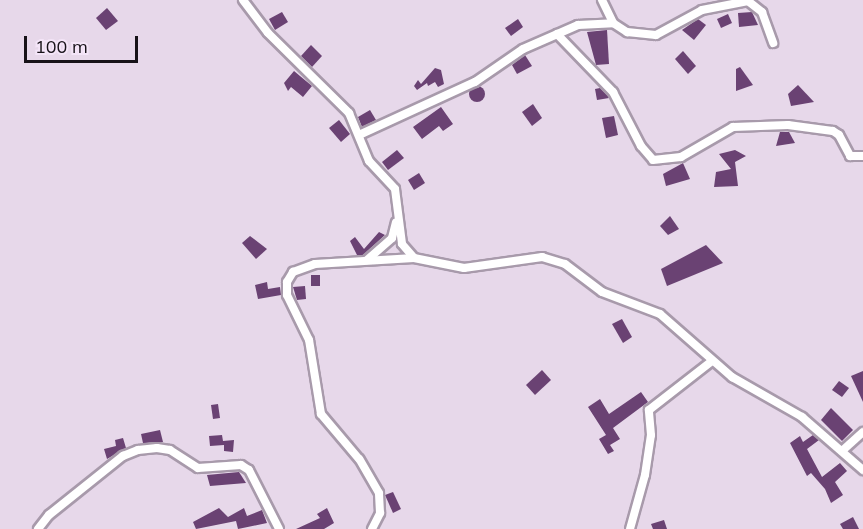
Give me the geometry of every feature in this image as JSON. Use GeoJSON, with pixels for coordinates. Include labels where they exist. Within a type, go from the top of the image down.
{"type":"FeatureCollection","features":[{"type":"Feature","properties":{"kind":"street"},"geometry":{"type":"LineString","coordinates":[[243,0],[268,33],[349,113],[369,160],[394,189],[403,248],[414,258]]}},
{"type":"Feature","properties":{"kind":"street"},"geometry":{"type":"LineString","coordinates":[[602,0],[613,23],[627,32],[656,35],[702,10],[748,1],[762,12],[773,44]]}},
{"type":"Feature","properties":{"kind":"street"},"geometry":{"type":"LineString","coordinates":[[360,135],[475,82],[523,49],[556,33],[578,25],[613,23]]}},
{"type":"Feature","properties":{"kind":"street"},"geometry":{"type":"LineString","coordinates":[[556,33],[613,92],[641,146],[653,160],[681,157],[733,127],[788,125],[833,131],[850,156],[863,156]]}},
{"type":"Feature","properties":{"kind":"street"},"geometry":{"type":"LineString","coordinates":[[367,260],[392,238],[398,213]]}},
{"type":"Feature","properties":{"kind":"street"},"geometry":{"type":"LineString","coordinates":[[372,529],[380,513],[379,493],[359,459],[321,414],[309,340],[287,295],[287,282],[294,272],[315,264],[414,258],[464,268],[551,259],[565,264],[602,292],[660,314],[732,377],[802,417],[843,450],[863,470]]}},
{"type":"Feature","properties":{"kind":"street"},"geometry":{"type":"LineString","coordinates":[[630,529],[645,475],[651,435],[649,410],[712,361]]}},
{"type":"Feature","properties":{"kind":"street"},"geometry":{"type":"LineString","coordinates":[[843,450],[863,432]]}},
{"type":"Feature","properties":{"kind":"street"},"geometry":{"type":"LineString","coordinates":[[38,529],[49,515],[123,456],[138,450],[157,448],[170,450],[198,468],[241,465],[249,470],[279,529]]}},
{"type":"Feature","properties":{"kind":"building"},"geometry":{"type":"Polygon","coordinates":[[[107,8],[118,21],[106,30],[96,18],[107,8]]]}},
{"type":"Feature","properties":{"kind":"building"},"geometry":{"type":"Polygon","coordinates":[[[282,12],[288,22],[275,30],[269,19],[282,12]]]}},
{"type":"Feature","properties":{"kind":"building"},"geometry":{"type":"Polygon","coordinates":[[[752,12],[758,25],[739,27],[738,13],[752,12]]]}},
{"type":"Feature","properties":{"kind":"building"},"geometry":{"type":"Polygon","coordinates":[[[728,14],[732,23],[721,28],[717,19],[728,14]]]}},
{"type":"Feature","properties":{"kind":"building"},"geometry":{"type":"Polygon","coordinates":[[[518,19],[523,27],[511,36],[505,28],[518,19]]]}},
{"type":"Feature","properties":{"kind":"building"},"geometry":{"type":"Polygon","coordinates":[[[698,19],[706,25],[694,40],[682,30],[698,19]]]}},
{"type":"Feature","properties":{"kind":"building"},"geometry":{"type":"Polygon","coordinates":[[[607,30],[609,64],[596,65],[587,32],[607,30]]]}},
{"type":"Feature","properties":{"kind":"building"},"geometry":{"type":"Polygon","coordinates":[[[311,45],[322,56],[312,67],[301,56],[311,45]]]}},
{"type":"Feature","properties":{"kind":"building"},"geometry":{"type":"Polygon","coordinates":[[[683,51],[696,66],[688,74],[675,59],[683,51]]]}},
{"type":"Feature","properties":{"kind":"building"},"geometry":{"type":"Polygon","coordinates":[[[525,55],[532,66],[517,74],[512,65],[525,55]]]}},
{"type":"Feature","properties":{"kind":"building"},"geometry":{"type":"Polygon","coordinates":[[[740,67],[753,85],[736,91],[736,69],[740,67]]]}},
{"type":"Feature","properties":{"kind":"building"},"geometry":{"type":"Polygon","coordinates":[[[435,68],[441,70],[444,84],[438,87],[435,82],[428,86],[427,83],[417,90],[414,86],[418,80],[421,84],[435,68]]]}},
{"type":"Feature","properties":{"kind":"building"},"geometry":{"type":"Polygon","coordinates":[[[294,71],[312,86],[303,97],[291,87],[288,91],[284,83],[294,71]]]}},
{"type":"Feature","properties":{"kind":"building"},"geometry":{"type":"Polygon","coordinates":[[[798,85],[814,102],[791,106],[788,94],[798,85]]]}},
{"type":"Feature","properties":{"kind":"building"},"geometry":{"type":"Polygon","coordinates":[[[474,86],[480,86],[485,94],[483,100],[474,102],[469,97],[469,91],[474,86]]]}},
{"type":"Feature","properties":{"kind":"building"},"geometry":{"type":"Polygon","coordinates":[[[600,88],[609,98],[597,100],[595,89],[600,88]]]}},
{"type":"Feature","properties":{"kind":"building"},"geometry":{"type":"Polygon","coordinates":[[[533,104],[542,118],[532,126],[522,112],[533,104]]]}},
{"type":"Feature","properties":{"kind":"building"},"geometry":{"type":"Polygon","coordinates":[[[441,107],[453,124],[443,131],[439,126],[422,139],[413,127],[441,107]]]}},
{"type":"Feature","properties":{"kind":"building"},"geometry":{"type":"Polygon","coordinates":[[[370,110],[376,120],[362,127],[358,117],[370,110]]]}},
{"type":"Feature","properties":{"kind":"building"},"geometry":{"type":"Polygon","coordinates":[[[614,116],[618,135],[606,138],[602,118],[614,116]]]}},
{"type":"Feature","properties":{"kind":"building"},"geometry":{"type":"Polygon","coordinates":[[[339,120],[350,134],[341,142],[329,128],[339,120]]]}},
{"type":"Feature","properties":{"kind":"building"},"geometry":{"type":"Polygon","coordinates":[[[780,132],[789,132],[795,143],[776,146],[780,132]]]}},
{"type":"Feature","properties":{"kind":"building"},"geometry":{"type":"Polygon","coordinates":[[[397,150],[404,158],[388,170],[382,162],[397,150]]]}},
{"type":"Feature","properties":{"kind":"building"},"geometry":{"type":"Polygon","coordinates":[[[735,150],[746,156],[735,162],[738,186],[714,187],[716,172],[731,169],[719,154],[735,150]]]}},
{"type":"Feature","properties":{"kind":"building"},"geometry":{"type":"Polygon","coordinates":[[[683,163],[690,179],[666,186],[663,174],[683,163]]]}},
{"type":"Feature","properties":{"kind":"building"},"geometry":{"type":"Polygon","coordinates":[[[419,173],[425,183],[414,190],[408,180],[419,173]]]}},
{"type":"Feature","properties":{"kind":"building"},"geometry":{"type":"Polygon","coordinates":[[[670,216],[679,229],[668,235],[660,226],[670,216]]]}},
{"type":"Feature","properties":{"kind":"building"},"geometry":{"type":"Polygon","coordinates":[[[379,232],[385,235],[363,255],[357,255],[350,241],[355,237],[364,249],[379,232]]]}},
{"type":"Feature","properties":{"kind":"building"},"geometry":{"type":"Polygon","coordinates":[[[250,236],[267,249],[256,259],[242,243],[250,236]]]}},
{"type":"Feature","properties":{"kind":"building"},"geometry":{"type":"Polygon","coordinates":[[[706,245],[723,263],[667,286],[661,269],[706,245]]]}},
{"type":"Feature","properties":{"kind":"building"},"geometry":{"type":"Polygon","coordinates":[[[311,275],[320,275],[320,286],[311,286],[311,275]]]}},
{"type":"Feature","properties":{"kind":"building"},"geometry":{"type":"Polygon","coordinates":[[[267,282],[268,289],[280,287],[281,295],[258,299],[255,285],[267,282]]]}},
{"type":"Feature","properties":{"kind":"building"},"geometry":{"type":"Polygon","coordinates":[[[305,286],[306,299],[297,300],[293,287],[305,286]]]}},
{"type":"Feature","properties":{"kind":"building"},"geometry":{"type":"Polygon","coordinates":[[[622,319],[632,337],[623,343],[612,324],[622,319]]]}},
{"type":"Feature","properties":{"kind":"building"},"geometry":{"type":"Polygon","coordinates":[[[542,370],[551,380],[535,395],[526,385],[542,370]]]}},
{"type":"Feature","properties":{"kind":"building"},"geometry":{"type":"Polygon","coordinates":[[[863,371],[863,402],[851,376],[863,371]]]}},
{"type":"Feature","properties":{"kind":"building"},"geometry":{"type":"Polygon","coordinates":[[[839,381],[849,388],[842,397],[832,390],[839,381]]]}},
{"type":"Feature","properties":{"kind":"building"},"geometry":{"type":"Polygon","coordinates":[[[641,392],[648,402],[613,428],[620,439],[610,445],[614,451],[608,454],[599,439],[606,435],[588,407],[600,399],[609,414],[641,392]]]}},
{"type":"Feature","properties":{"kind":"building"},"geometry":{"type":"Polygon","coordinates":[[[218,404],[220,418],[213,419],[211,405],[218,404]]]}},
{"type":"Feature","properties":{"kind":"building"},"geometry":{"type":"Polygon","coordinates":[[[831,408],[853,430],[842,441],[821,420],[831,408]]]}},
{"type":"Feature","properties":{"kind":"building"},"geometry":{"type":"Polygon","coordinates":[[[160,430],[163,442],[143,443],[141,434],[160,430]]]}},
{"type":"Feature","properties":{"kind":"building"},"geometry":{"type":"Polygon","coordinates":[[[222,435],[223,441],[234,440],[233,452],[224,451],[224,445],[210,446],[209,436],[222,435]]]}},
{"type":"Feature","properties":{"kind":"building"},"geometry":{"type":"Polygon","coordinates":[[[813,435],[819,440],[807,449],[822,477],[840,463],[847,471],[835,482],[843,495],[831,503],[825,489],[811,473],[807,476],[790,443],[800,436],[803,442],[813,435]]]}},
{"type":"Feature","properties":{"kind":"building"},"geometry":{"type":"Polygon","coordinates":[[[123,438],[126,448],[107,459],[104,449],[116,446],[115,440],[123,438]]]}},
{"type":"Feature","properties":{"kind":"building"},"geometry":{"type":"Polygon","coordinates":[[[239,472],[246,483],[210,486],[207,475],[239,472]]]}},
{"type":"Feature","properties":{"kind":"building"},"geometry":{"type":"Polygon","coordinates":[[[393,492],[401,509],[393,513],[385,495],[393,492]]]}},
{"type":"Feature","properties":{"kind":"building"},"geometry":{"type":"Polygon","coordinates":[[[219,508],[228,517],[244,508],[247,516],[262,510],[267,523],[238,529],[236,521],[196,529],[193,522],[219,508]]]}},
{"type":"Feature","properties":{"kind":"building"},"geometry":{"type":"Polygon","coordinates":[[[327,508],[334,523],[324,529],[296,529],[320,518],[317,514],[327,508]]]}},
{"type":"Feature","properties":{"kind":"building"},"geometry":{"type":"Polygon","coordinates":[[[853,517],[859,529],[843,529],[840,524],[853,517]]]}},
{"type":"Feature","properties":{"kind":"building"},"geometry":{"type":"Polygon","coordinates":[[[664,520],[667,529],[653,529],[651,524],[664,520]]]}}]}
